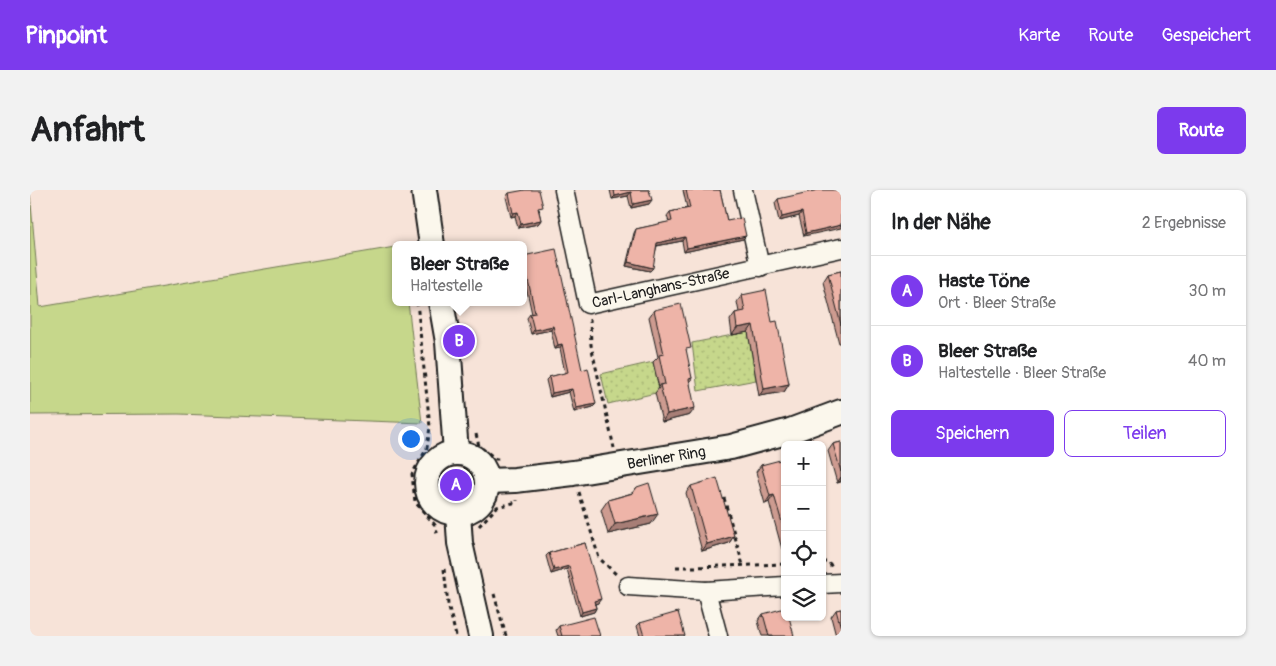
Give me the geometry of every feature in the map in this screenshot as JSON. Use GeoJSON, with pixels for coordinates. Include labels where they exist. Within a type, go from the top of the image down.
{"type":"FeatureCollection","features":[{"type":"Feature","properties":{"kind":"street"},"geometry":{"type":"LineString","coordinates":[[424,190],[431,241]]}},
{"type":"Feature","properties":{"kind":"street","name":"Carl-Langhans-Straße"},"geometry":{"type":"LineString","coordinates":[[564,190],[588,304],[841,248]]}},
{"type":"Feature","properties":{"kind":"street"},"geometry":{"type":"LineString","coordinates":[[743,190],[760,267]]}},
{"type":"Feature","properties":{"kind":"street"},"geometry":{"type":"LineString","coordinates":[[442,306],[448,342],[456,453]]}},
{"type":"Feature","properties":{"kind":"street","name":"Berliner Ring"},"geometry":{"type":"LineString","coordinates":[[488,481],[515,480],[573,473],[731,447],[790,431],[841,412]]}},
{"type":"Feature","properties":{"kind":"street"},"geometry":{"type":"LineString","coordinates":[[456,453],[464,453],[478,460],[483,466],[488,481],[486,494],[482,501],[472,510],[458,513],[442,509],[435,504],[427,488],[427,480],[433,464],[440,458],[456,453]]}},
{"type":"Feature","properties":{"kind":"street"},"geometry":{"type":"LineString","coordinates":[[458,513],[460,543],[481,636]]}},
{"type":"Feature","properties":{"kind":"street"},"geometry":{"type":"LineString","coordinates":[[826,584],[841,583]]}},
{"type":"Feature","properties":{"kind":"street"},"geometry":{"type":"LineString","coordinates":[[628,586],[706,591],[781,586]]}},
{"type":"Feature","properties":{"kind":"street"},"geometry":{"type":"LineString","coordinates":[[706,591],[718,636]]}},
{"type":"Feature","properties":{"kind":"path"},"geometry":{"type":"LineString","coordinates":[[588,304],[591,345],[613,444]]}},
{"type":"Feature","properties":{"kind":"path"},"geometry":{"type":"LineString","coordinates":[[417,306],[430,427],[427,448],[412,474],[415,502],[435,526],[441,544]]}},
{"type":"Feature","properties":{"kind":"path"},"geometry":{"type":"LineString","coordinates":[[476,432],[479,446],[496,459],[506,459]]}},
{"type":"Feature","properties":{"kind":"path"},"geometry":{"type":"LineString","coordinates":[[581,498],[599,558],[628,586]]}},
{"type":"Feature","properties":{"kind":"path"},"geometry":{"type":"LineString","coordinates":[[724,498],[743,565]]}},
{"type":"Feature","properties":{"kind":"path"},"geometry":{"type":"LineString","coordinates":[[676,566],[781,564]]}},
{"type":"Feature","properties":{"kind":"green space"},"geometry":{"type":"Polygon","coordinates":[[[30,192],[40,307],[392,248],[392,306],[408,306],[422,423],[179,414],[30,415],[30,192]]]}},
{"type":"Feature","properties":{"kind":"green space"},"geometry":{"type":"Polygon","coordinates":[[[748,332],[756,380],[698,391],[692,343],[748,332]]]}},
{"type":"Feature","properties":{"kind":"green space"},"geometry":{"type":"Polygon","coordinates":[[[653,362],[660,392],[608,404],[601,374],[653,362]]]}},
{"type":"Feature","properties":{"kind":"building"},"geometry":{"type":"Polygon","coordinates":[[[539,190],[543,207],[538,208],[541,220],[521,224],[518,212],[513,213],[509,193],[539,190]]]}},
{"type":"Feature","properties":{"kind":"building"},"geometry":{"type":"Polygon","coordinates":[[[614,190],[649,190],[652,200],[633,204],[631,192],[615,196],[614,190]]]}},
{"type":"Feature","properties":{"kind":"building"},"geometry":{"type":"Polygon","coordinates":[[[686,190],[720,190],[727,221],[742,218],[746,236],[687,248],[685,237],[657,243],[653,268],[628,262],[636,229],[672,221],[670,212],[690,208],[686,190]]]}},
{"type":"Feature","properties":{"kind":"building"},"geometry":{"type":"Polygon","coordinates":[[[818,190],[841,190],[841,225],[806,233],[802,212],[782,217],[778,199],[818,190]]]}},
{"type":"Feature","properties":{"kind":"building"},"geometry":{"type":"Polygon","coordinates":[[[556,249],[582,370],[588,368],[596,404],[576,408],[572,389],[552,393],[549,377],[568,372],[562,344],[558,345],[553,326],[534,330],[530,314],[535,313],[527,275],[527,255],[556,249]]]}},
{"type":"Feature","properties":{"kind":"building"},"geometry":{"type":"Polygon","coordinates":[[[841,271],[841,325],[828,274],[841,271]]]}},
{"type":"Feature","properties":{"kind":"building"},"geometry":{"type":"Polygon","coordinates":[[[766,290],[772,322],[777,321],[789,384],[764,389],[753,325],[737,328],[735,313],[745,311],[742,295],[766,290]]]}},
{"type":"Feature","properties":{"kind":"building"},"geometry":{"type":"Polygon","coordinates":[[[681,304],[691,348],[686,349],[692,378],[689,379],[695,408],[667,414],[660,385],[665,384],[659,355],[664,354],[654,310],[681,304]]]}},
{"type":"Feature","properties":{"kind":"building"},"geometry":{"type":"Polygon","coordinates":[[[841,442],[841,472],[833,444],[841,442]]]}},
{"type":"Feature","properties":{"kind":"building"},"geometry":{"type":"Polygon","coordinates":[[[781,460],[781,519],[774,495],[770,496],[761,465],[781,460]]]}},
{"type":"Feature","properties":{"kind":"building"},"geometry":{"type":"Polygon","coordinates":[[[717,478],[734,536],[707,544],[691,486],[717,478]]]}},
{"type":"Feature","properties":{"kind":"building"},"geometry":{"type":"Polygon","coordinates":[[[649,483],[658,514],[615,524],[608,500],[633,493],[637,487],[649,483]]]}},
{"type":"Feature","properties":{"kind":"building"},"geometry":{"type":"Polygon","coordinates":[[[585,543],[601,599],[594,601],[596,608],[582,612],[569,566],[554,570],[549,553],[585,543]]]}},
{"type":"Feature","properties":{"kind":"building"},"geometry":{"type":"Polygon","coordinates":[[[781,609],[781,621],[790,621],[794,636],[769,636],[763,614],[781,609]]]}},
{"type":"Feature","properties":{"kind":"building"},"geometry":{"type":"Polygon","coordinates":[[[841,609],[841,628],[836,610],[841,609]]]}},
{"type":"Feature","properties":{"kind":"building"},"geometry":{"type":"Polygon","coordinates":[[[678,612],[685,636],[644,636],[640,623],[678,612]]]}},
{"type":"Feature","properties":{"kind":"building"},"geometry":{"type":"Polygon","coordinates":[[[594,617],[600,636],[562,636],[559,626],[594,617]]]}},
{"type":"Feature","properties":{"kind":"place","name":"Bleer Straße"},"geometry":{"type":"Point","coordinates":[459,341]}},
{"type":"Feature","properties":{"kind":"place","name":"Haste Töne"},"geometry":{"type":"Point","coordinates":[456,485]}}]}
